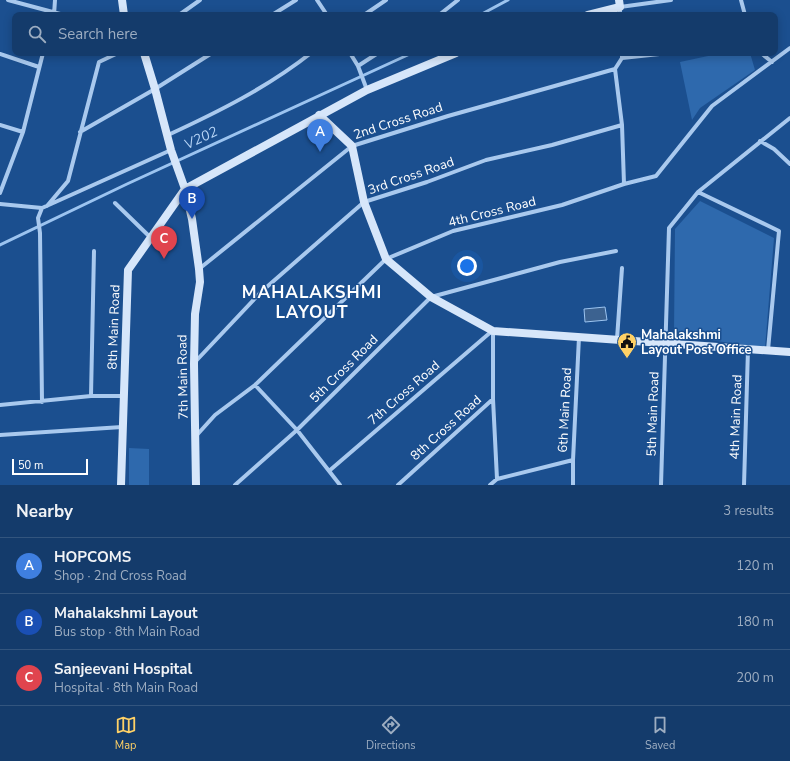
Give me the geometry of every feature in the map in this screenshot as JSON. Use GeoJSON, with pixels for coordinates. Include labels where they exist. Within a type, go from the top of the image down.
{"type":"FeatureCollection","features":[{"type":"Feature","properties":{"kind":"street"},"geometry":{"type":"LineString","coordinates":[[8,0],[47,12]]}},
{"type":"Feature","properties":{"kind":"street"},"geometry":{"type":"LineString","coordinates":[[54,12],[55,0]]}},
{"type":"Feature","properties":{"kind":"street"},"geometry":{"type":"LineString","coordinates":[[122,0],[124,12]]}},
{"type":"Feature","properties":{"kind":"street"},"geometry":{"type":"LineString","coordinates":[[183,12],[200,0]]}},
{"type":"Feature","properties":{"kind":"street"},"geometry":{"type":"LineString","coordinates":[[277,12],[296,0]]}},
{"type":"Feature","properties":{"kind":"street"},"geometry":{"type":"LineString","coordinates":[[318,0],[325,12]]}},
{"type":"Feature","properties":{"kind":"street"},"geometry":{"type":"LineString","coordinates":[[368,12],[386,0]]}},
{"type":"Feature","properties":{"kind":"street"},"geometry":{"type":"LineString","coordinates":[[443,12],[458,0]]}},
{"type":"Feature","properties":{"kind":"street"},"geometry":{"type":"LineString","coordinates":[[600,12],[619,7],[671,0]]}},
{"type":"Feature","properties":{"kind":"street"},"geometry":{"type":"LineString","coordinates":[[742,0],[744,12]]}},
{"type":"Feature","properties":{"kind":"street","name":"4th Cross Road"},"geometry":{"type":"LineString","coordinates":[[196,436],[215,415],[255,385],[386,259],[453,231],[562,205],[624,184],[656,176],[712,106],[790,48]]}},
{"type":"Feature","properties":{"kind":"street"},"geometry":{"type":"LineString","coordinates":[[0,54],[40,67]]}},
{"type":"Feature","properties":{"kind":"street"},"geometry":{"type":"LineString","coordinates":[[0,193],[23,132],[42,56]]}},
{"type":"Feature","properties":{"kind":"street"},"geometry":{"type":"LineString","coordinates":[[46,206],[68,181],[99,62],[112,56]]}},
{"type":"Feature","properties":{"kind":"street","name":"7th Main Road"},"geometry":{"type":"LineString","coordinates":[[145,56],[171,150],[185,189],[192,219],[199,269],[200,282],[195,314],[194,364],[196,485]]}},
{"type":"Feature","properties":{"kind":"street"},"geometry":{"type":"LineString","coordinates":[[80,132],[155,89],[207,56]]}},
{"type":"Feature","properties":{"kind":"street"},"geometry":{"type":"LineString","coordinates":[[168,135],[249,94],[295,66],[307,56]]}},
{"type":"Feature","properties":{"kind":"street"},"geometry":{"type":"LineString","coordinates":[[352,56],[358,66],[367,90]]}},
{"type":"Feature","properties":{"kind":"street"},"geometry":{"type":"LineString","coordinates":[[358,66],[373,56]]}},
{"type":"Feature","properties":{"kind":"street"},"geometry":{"type":"LineString","coordinates":[[185,189],[367,90],[449,56]]}},
{"type":"Feature","properties":{"kind":"street"},"geometry":{"type":"LineString","coordinates":[[622,56],[615,69],[622,125],[624,184]]}},
{"type":"Feature","properties":{"kind":"street"},"geometry":{"type":"LineString","coordinates":[[765,56],[772,62]]}},
{"type":"Feature","properties":{"kind":"street","name":"2nd Cross Road"},"geometry":{"type":"LineString","coordinates":[[199,269],[352,146],[448,116],[615,69]]}},
{"type":"Feature","properties":{"kind":"street"},"geometry":{"type":"LineString","coordinates":[[320,115],[352,146],[364,202],[386,259],[431,297],[493,331],[790,352]]}},
{"type":"Feature","properties":{"kind":"street","name":"5th Main Road"},"geometry":{"type":"LineString","coordinates":[[661,485],[669,228],[698,192],[790,118]]}},
{"type":"Feature","properties":{"kind":"street"},"geometry":{"type":"LineString","coordinates":[[0,125],[23,132]]}},
{"type":"Feature","properties":{"kind":"street","name":"3rd Cross Road"},"geometry":{"type":"LineString","coordinates":[[194,364],[261,292],[364,202],[427,182],[486,160],[552,145],[622,125]]}},
{"type":"Feature","properties":{"kind":"street"},"geometry":{"type":"LineString","coordinates":[[760,141],[774,149],[790,164]]}},
{"type":"Feature","properties":{"kind":"street"},"geometry":{"type":"LineString","coordinates":[[0,204],[42,208],[171,150]]}},
{"type":"Feature","properties":{"kind":"street","name":"8th Main Road"},"geometry":{"type":"LineString","coordinates":[[121,485],[128,270],[185,189]]}},
{"type":"Feature","properties":{"kind":"street"},"geometry":{"type":"LineString","coordinates":[[698,192],[780,231],[768,351]]}},
{"type":"Feature","properties":{"kind":"street"},"geometry":{"type":"LineString","coordinates":[[115,203],[151,238]]}},
{"type":"Feature","properties":{"kind":"street"},"geometry":{"type":"LineString","coordinates":[[42,208],[38,218],[40,234],[42,402]]}},
{"type":"Feature","properties":{"kind":"street"},"geometry":{"type":"LineString","coordinates":[[91,396],[94,251]]}},
{"type":"Feature","properties":{"kind":"street","name":"5th Cross Road"},"geometry":{"type":"LineString","coordinates":[[235,485],[297,430],[431,297],[560,262],[616,251]]}},
{"type":"Feature","properties":{"kind":"street"},"geometry":{"type":"LineString","coordinates":[[617,340],[622,268]]}},
{"type":"Feature","properties":{"kind":"street","name":"8th Cross Road"},"geometry":{"type":"LineString","coordinates":[[398,485],[493,399],[493,331]]}},
{"type":"Feature","properties":{"kind":"street","name":"7th Cross Road"},"geometry":{"type":"LineString","coordinates":[[329,471],[493,331]]}},
{"type":"Feature","properties":{"kind":"street","name":"6th Main Road"},"geometry":{"type":"LineString","coordinates":[[574,485],[573,460],[579,337]]}},
{"type":"Feature","properties":{"kind":"street","name":"4th Main Road"},"geometry":{"type":"LineString","coordinates":[[744,485],[748,349]]}},
{"type":"Feature","properties":{"kind":"street"},"geometry":{"type":"LineString","coordinates":[[255,385],[297,430],[340,485]]}},
{"type":"Feature","properties":{"kind":"street"},"geometry":{"type":"LineString","coordinates":[[0,405],[91,396],[123,396]]}},
{"type":"Feature","properties":{"kind":"street"},"geometry":{"type":"LineString","coordinates":[[493,399],[497,479]]}},
{"type":"Feature","properties":{"kind":"street"},"geometry":{"type":"LineString","coordinates":[[0,435],[122,427]]}},
{"type":"Feature","properties":{"kind":"street"},"geometry":{"type":"LineString","coordinates":[[490,485],[497,479],[573,460]]}},
{"type":"Feature","properties":{"kind":"shaded area"},"geometry":{"type":"Polygon","coordinates":[[[708,56],[751,56],[755,70],[700,108],[692,120],[680,62],[708,56]]]}},
{"type":"Feature","properties":{"kind":"shaded area"},"geometry":{"type":"Polygon","coordinates":[[[700,201],[774,238],[765,348],[674,335],[675,229],[700,201]]]}},
{"type":"Feature","properties":{"kind":"shaded area"},"geometry":{"type":"Polygon","coordinates":[[[605,307],[607,320],[585,322],[584,309],[605,307]]]}},
{"type":"Feature","properties":{"kind":"shaded area"},"geometry":{"type":"Polygon","coordinates":[[[129,448],[149,449],[149,485],[129,485],[129,448]]]}},
{"type":"Feature","properties":{"kind":"waterway","name":"V202"},"geometry":{"type":"LineString","coordinates":[[486,12],[508,0]]}},
{"type":"Feature","properties":{"kind":"waterway","name":"V202"},"geometry":{"type":"LineString","coordinates":[[0,245],[127,184],[405,56]]}},
{"type":"Feature","properties":{"kind":"place","name":"HOPCOMS"},"geometry":{"type":"Point","coordinates":[320,152]}},
{"type":"Feature","properties":{"kind":"place","name":"Mahalakshmi Layout"},"geometry":{"type":"Point","coordinates":[192,219]}},
{"type":"Feature","properties":{"kind":"place","name":"Sanjeevani Hospital"},"geometry":{"type":"Point","coordinates":[164,259]}},
{"type":"Feature","properties":{"kind":"place","name":"Mahalakshmi Layout Post Office"},"geometry":{"type":"Point","coordinates":[627,359]}},
{"type":"Feature","properties":{"kind":"district","name":"MAHALAKSHMI LAYOUT"},"geometry":{"type":"Point","coordinates":[312,302]}}]}
